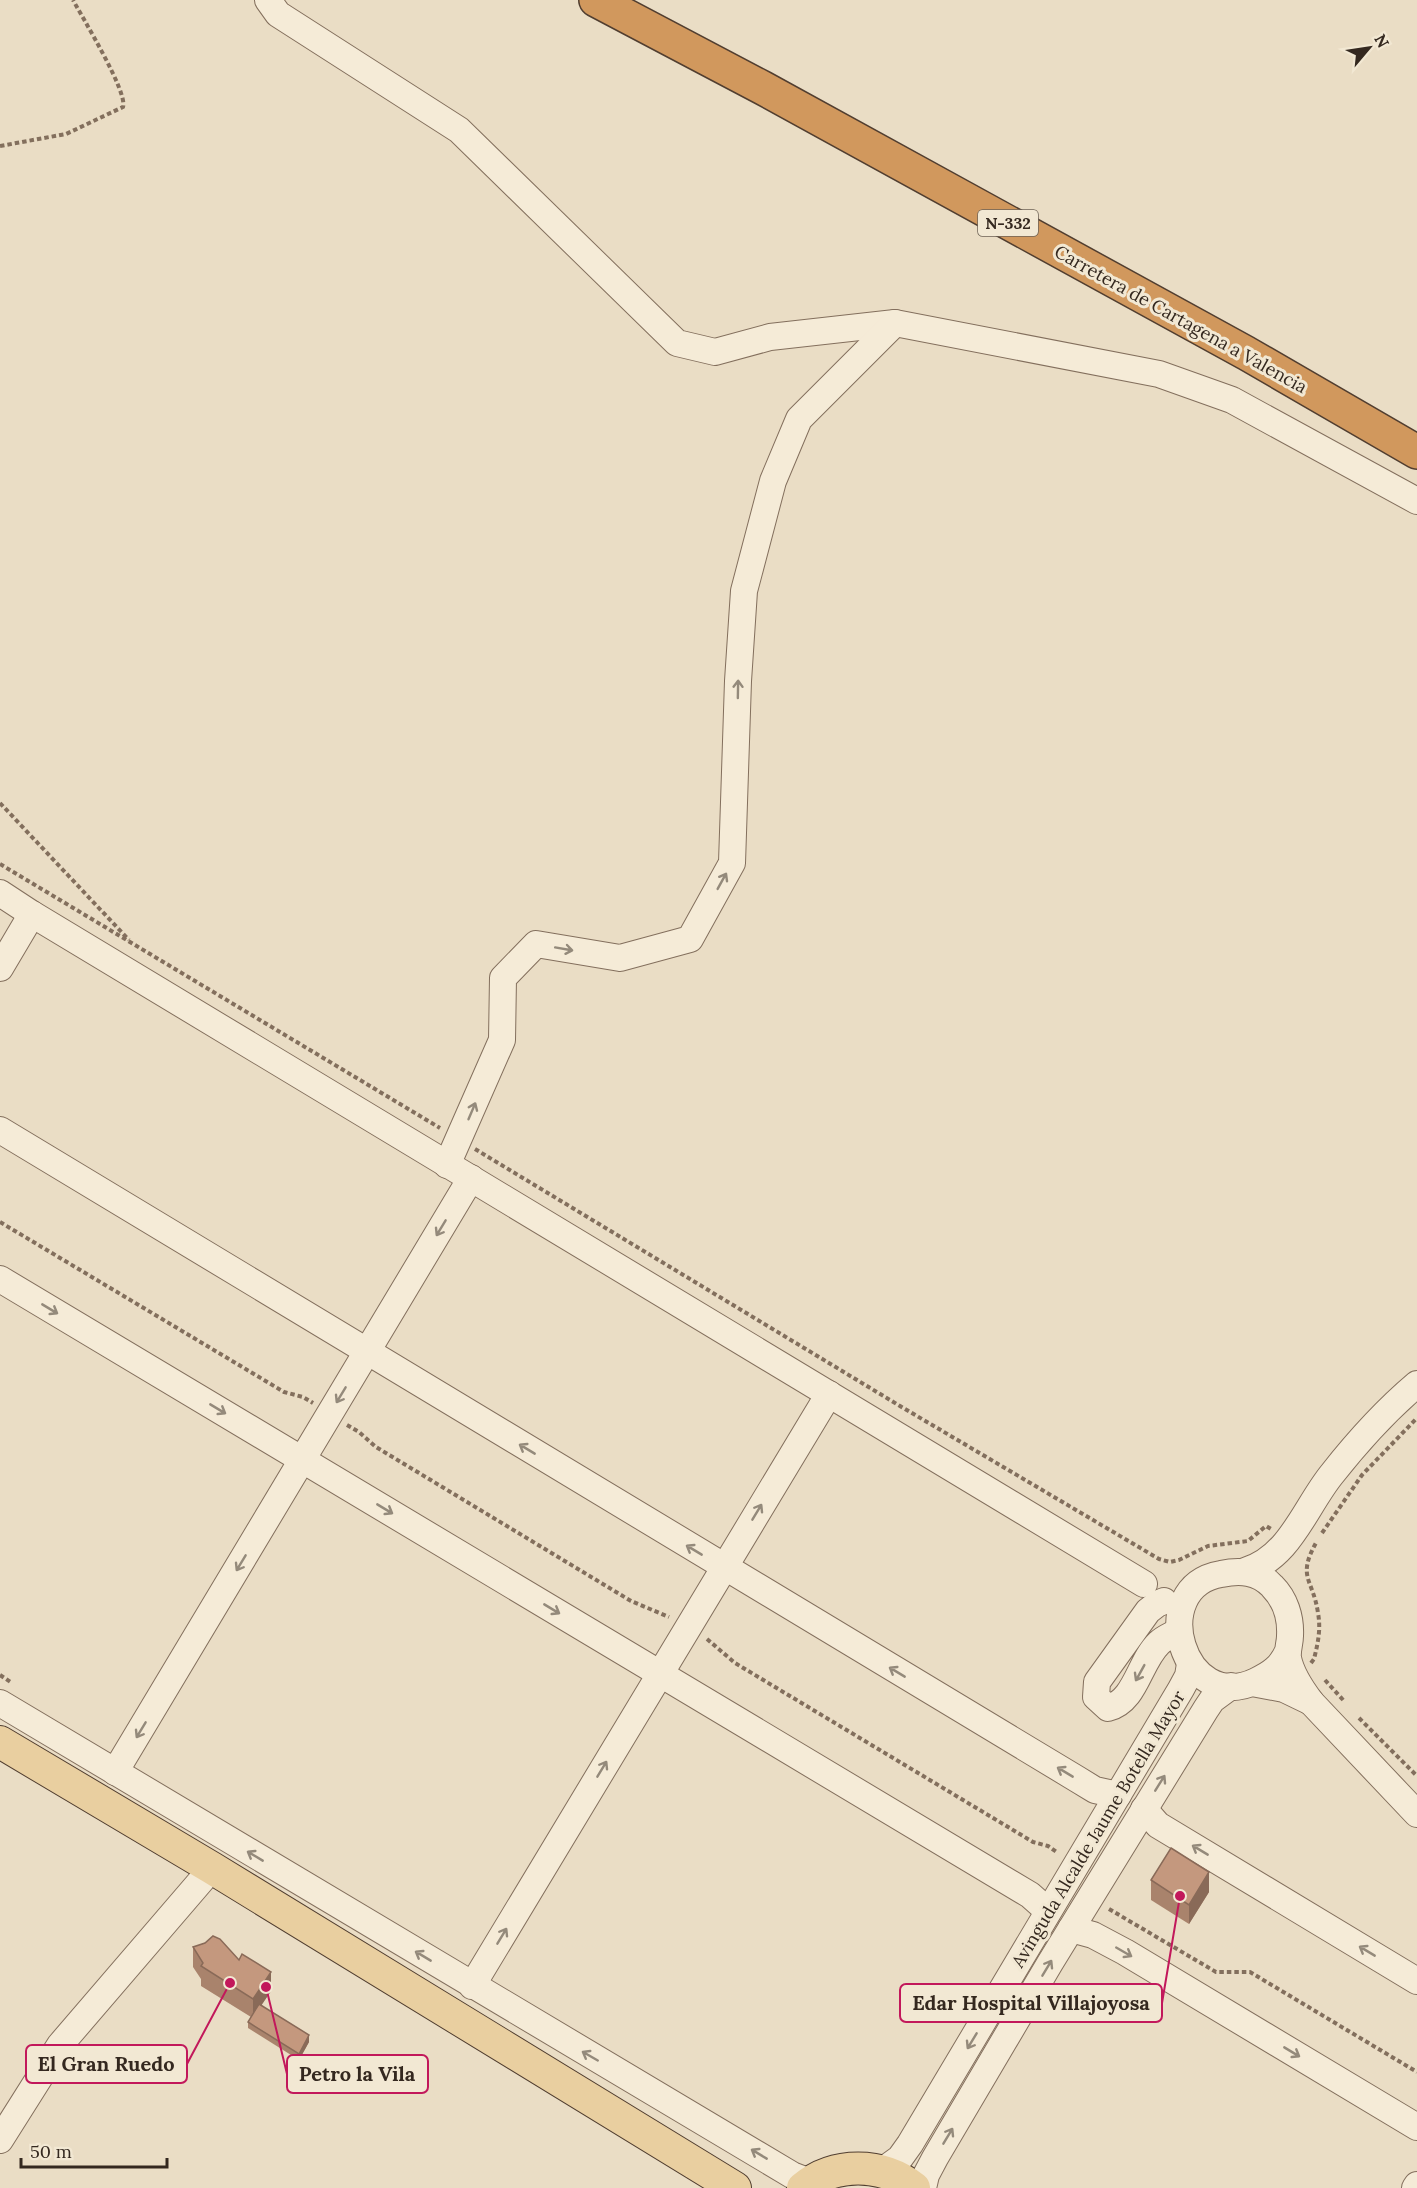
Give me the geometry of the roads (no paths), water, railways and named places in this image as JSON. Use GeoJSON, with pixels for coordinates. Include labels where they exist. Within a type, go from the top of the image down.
{"type":"FeatureCollection","features":[{"type":"Feature","properties":{"kind":"highway","name":"Carretera de Cartagena a Valencia"},"geometry":{"type":"LineString","coordinates":[[596,0],[763,88],[1246,353],[1417,452]]}},
{"type":"Feature","properties":{"kind":"main road"},"geometry":{"type":"LineString","coordinates":[[0,1742],[212,1868],[735,2188]]}},
{"type":"Feature","properties":{"kind":"main road"},"geometry":{"type":"LineString","coordinates":[[806,2185],[837,2170],[866,2168],[882,2171],[914,2188]]}},
{"type":"Feature","properties":{"kind":"street"},"geometry":{"type":"LineString","coordinates":[[268,0],[278,14],[459,130],[677,343],[715,352],[770,337],[895,323],[1159,374],[1232,400],[1417,501]]}},
{"type":"Feature","properties":{"kind":"street"},"geometry":{"type":"LineString","coordinates":[[447,1165],[502,1040],[503,978],[536,944],[620,958],[690,939],[732,863],[738,681],[744,591],[773,480],[799,419],[895,323]]}},
{"type":"Feature","properties":{"kind":"street"},"geometry":{"type":"LineString","coordinates":[[0,893],[1144,1584],[1174,1618],[1181,1647],[1190,1664],[1201,1676],[1211,1682],[1284,1689],[1311,1702]]}},
{"type":"Feature","properties":{"kind":"street"},"geometry":{"type":"LineString","coordinates":[[0,968],[32,914]]}},
{"type":"Feature","properties":{"kind":"street"},"geometry":{"type":"LineString","coordinates":[[0,1131],[1095,1790],[1118,1795]]}},
{"type":"Feature","properties":{"kind":"street"},"geometry":{"type":"LineString","coordinates":[[115,1772],[471,1178]]}},
{"type":"Feature","properties":{"kind":"street"},"geometry":{"type":"LineString","coordinates":[[0,1279],[1030,1895],[1048,1911]]}},
{"type":"Feature","properties":{"kind":"street"},"geometry":{"type":"LineString","coordinates":[[1174,1618],[1188,1596],[1205,1579],[1245,1571],[1263,1563],[1288,1540],[1329,1477],[1362,1436],[1417,1384]]}},
{"type":"Feature","properties":{"kind":"street"},"geometry":{"type":"LineString","coordinates":[[472,1986],[829,1394]]}},
{"type":"Feature","properties":{"kind":"street"},"geometry":{"type":"LineString","coordinates":[[1281,1597],[1282,1565],[1288,1540]]}},
{"type":"Feature","properties":{"kind":"street"},"geometry":{"type":"LineString","coordinates":[[1245,1571],[1271,1584],[1281,1597],[1289,1619],[1289,1661],[1296,1678],[1311,1702],[1417,1814]]}},
{"type":"Feature","properties":{"kind":"street"},"geometry":{"type":"LineString","coordinates":[[1144,1584],[1164,1588],[1196,1587]]}},
{"type":"Feature","properties":{"kind":"street"},"geometry":{"type":"LineString","coordinates":[[1242,1685],[1275,1671],[1288,1651]]}},
{"type":"Feature","properties":{"kind":"street","name":"Avinguda Alcalde Jaume Botella Mayor"},"geometry":{"type":"LineString","coordinates":[[882,2171],[900,2158],[910,2144],[1181,1689],[1188,1676],[1190,1664]]}},
{"type":"Feature","properties":{"kind":"street","name":"Avinguda Alcalde Jaume Botella Mayor"},"geometry":{"type":"LineString","coordinates":[[923,2188],[926,2175],[935,2158],[1082,1932],[1102,1879],[1212,1700],[1242,1685]]}},
{"type":"Feature","properties":{"kind":"street"},"geometry":{"type":"LineString","coordinates":[[0,1703],[806,2185]]}},
{"type":"Feature","properties":{"kind":"street"},"geometry":{"type":"LineString","coordinates":[[1144,1809],[1158,1825],[1417,1981]]}},
{"type":"Feature","properties":{"kind":"street"},"geometry":{"type":"LineString","coordinates":[[0,2140],[60,2045],[212,1868]]}},
{"type":"Feature","properties":{"kind":"street"},"geometry":{"type":"LineString","coordinates":[[1082,1932],[1417,2127]]}},
{"type":"Feature","properties":{"kind":"place","name":"Edar Hospital Villajoyosa"},"geometry":{"type":"Point","coordinates":[1180,1896]}},
{"type":"Feature","properties":{"kind":"place","name":"El Gran Ruedo"},"geometry":{"type":"Point","coordinates":[230,1983]}},
{"type":"Feature","properties":{"kind":"place","name":"Petro la Vila"},"geometry":{"type":"Point","coordinates":[266,1987]}}]}
